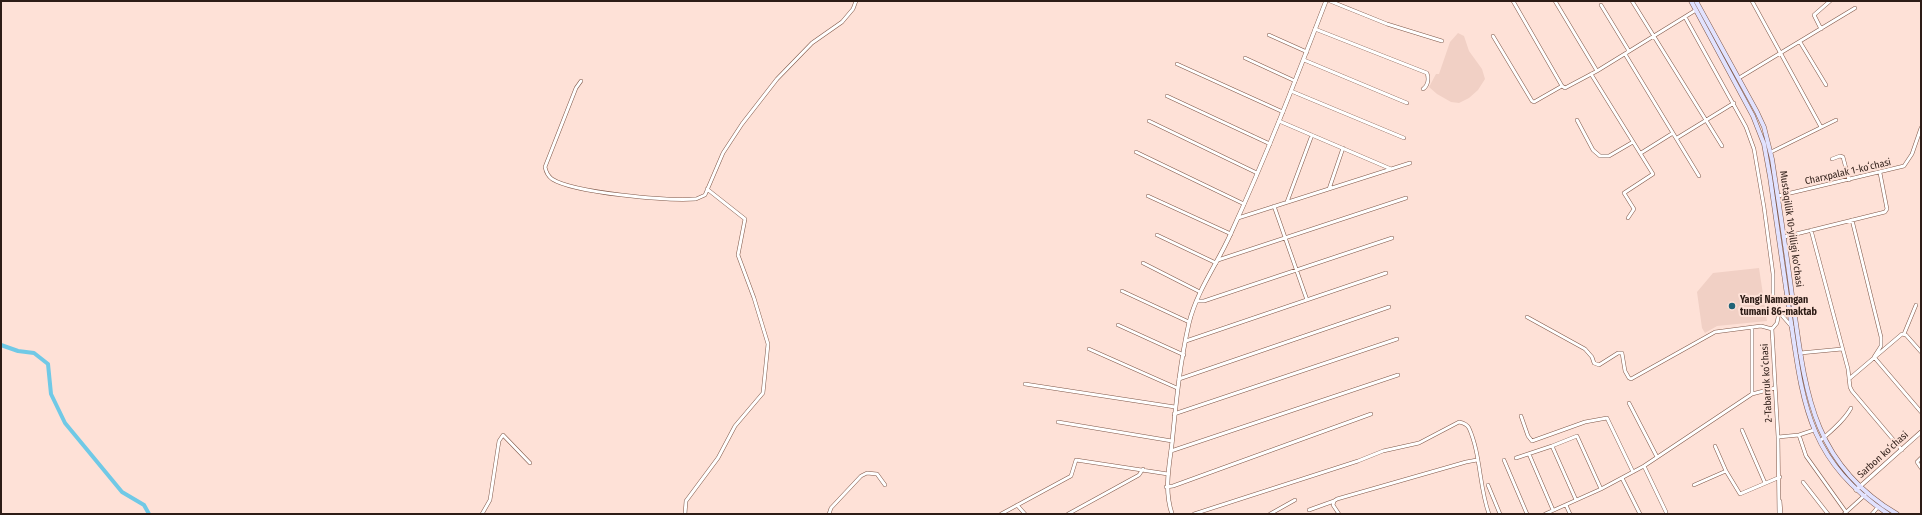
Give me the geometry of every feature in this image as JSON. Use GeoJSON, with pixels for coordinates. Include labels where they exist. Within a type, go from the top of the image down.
{"type":"FeatureCollection","features":[{"type":"Feature","properties":{"kind":"main road","name":"Mustaqillik 10-yilligi ko'chasi"},"geometry":{"type":"LineString","coordinates":[[1691,1],[1753,116],[1764,144],[1803,400],[1814,430],[1822,439]]}},
{"type":"Feature","properties":{"kind":"main road","name":"Mustaqillik 10-yilligi ko'chasi"},"geometry":{"type":"LineString","coordinates":[[1696,1],[1739,78],[1764,128],[1771,152],[1800,353],[1810,402],[1822,439],[1834,466],[1864,495],[1888,514]]}},
{"type":"Feature","properties":{"kind":"main road","name":"Mustaqillik 10-yilligi ko'chasi"},"geometry":{"type":"LineString","coordinates":[[1864,495],[1897,514]]}},
{"type":"Feature","properties":{"kind":"street"},"geometry":{"type":"LineString","coordinates":[[581,81],[576,88],[545,166],[546,171],[552,179],[579,188],[634,196],[696,199],[705,195],[723,153],[742,124],[777,79],[812,43],[842,22],[853,9],[856,1]]}},
{"type":"Feature","properties":{"kind":"street"},"geometry":{"type":"LineString","coordinates":[[1172,514],[1168,503],[1166,486],[1177,388],[1189,322],[1200,292],[1231,234],[1270,144],[1326,1]]}},
{"type":"Feature","properties":{"kind":"street"},"geometry":{"type":"LineString","coordinates":[[1330,1],[1387,24],[1442,42]]}},
{"type":"Feature","properties":{"kind":"street"},"geometry":{"type":"LineString","coordinates":[[1513,1],[1562,86],[1567,88],[1696,10]]}},
{"type":"Feature","properties":{"kind":"street"},"geometry":{"type":"LineString","coordinates":[[1555,1],[1597,71]]}},
{"type":"Feature","properties":{"kind":"street"},"geometry":{"type":"LineString","coordinates":[[1632,1],[1652,37],[1722,146]]}},
{"type":"Feature","properties":{"kind":"street"},"geometry":{"type":"LineString","coordinates":[[1752,1],[1821,127]]}},
{"type":"Feature","properties":{"kind":"street"},"geometry":{"type":"LineString","coordinates":[[1820,30],[1814,16],[1830,1]]}},
{"type":"Feature","properties":{"kind":"street"},"geometry":{"type":"LineString","coordinates":[[1601,5],[1629,51]]}},
{"type":"Feature","properties":{"kind":"street"},"geometry":{"type":"LineString","coordinates":[[1739,78],[1855,8]]}},
{"type":"Feature","properties":{"kind":"street"},"geometry":{"type":"LineString","coordinates":[[1685,17],[1734,103],[1746,127],[1754,149],[1772,266],[1773,301],[1779,312],[1792,327]]}},
{"type":"Feature","properties":{"kind":"street"},"geometry":{"type":"LineString","coordinates":[[1315,29],[1427,73],[1429,78],[1426,88],[1423,89]]}},
{"type":"Feature","properties":{"kind":"street"},"geometry":{"type":"LineString","coordinates":[[1269,35],[1307,52]]}},
{"type":"Feature","properties":{"kind":"street"},"geometry":{"type":"LineString","coordinates":[[1493,36],[1532,101],[1534,102],[1562,86]]}},
{"type":"Feature","properties":{"kind":"street"},"geometry":{"type":"LineString","coordinates":[[1800,42],[1826,85]]}},
{"type":"Feature","properties":{"kind":"street"},"geometry":{"type":"LineString","coordinates":[[1625,54],[1699,176]]}},
{"type":"Feature","properties":{"kind":"street"},"geometry":{"type":"LineString","coordinates":[[1245,58],[1295,81]]}},
{"type":"Feature","properties":{"kind":"street"},"geometry":{"type":"LineString","coordinates":[[1304,60],[1407,103]]}},
{"type":"Feature","properties":{"kind":"street"},"geometry":{"type":"LineString","coordinates":[[1177,64],[1283,112]]}},
{"type":"Feature","properties":{"kind":"street"},"geometry":{"type":"LineString","coordinates":[[1591,74],[1653,174],[1624,192],[1634,209],[1628,218]]}},
{"type":"Feature","properties":{"kind":"street"},"geometry":{"type":"LineString","coordinates":[[1291,91],[1404,138]]}},
{"type":"Feature","properties":{"kind":"street"},"geometry":{"type":"LineString","coordinates":[[1167,96],[1270,144]]}},
{"type":"Feature","properties":{"kind":"street"},"geometry":{"type":"LineString","coordinates":[[1677,138],[1734,103]]}},
{"type":"Feature","properties":{"kind":"street"},"geometry":{"type":"LineString","coordinates":[[1577,120],[1593,150],[1600,156],[1607,157],[1615,154],[1633,142]]}},
{"type":"Feature","properties":{"kind":"street"},"geometry":{"type":"LineString","coordinates":[[1771,152],[1836,120]]}},
{"type":"Feature","properties":{"kind":"street"},"geometry":{"type":"LineString","coordinates":[[1279,121],[1391,169]]}},
{"type":"Feature","properties":{"kind":"street"},"geometry":{"type":"LineString","coordinates":[[1149,122],[1257,173]]}},
{"type":"Feature","properties":{"kind":"street","name":"Charxpalak 1-koʻchasi"},"geometry":{"type":"LineString","coordinates":[[1778,196],[1880,173],[1904,166],[1912,154],[1921,128]]}},
{"type":"Feature","properties":{"kind":"street"},"geometry":{"type":"LineString","coordinates":[[1640,153],[1674,133]]}},
{"type":"Feature","properties":{"kind":"street"},"geometry":{"type":"LineString","coordinates":[[1286,202],[1312,135]]}},
{"type":"Feature","properties":{"kind":"street"},"geometry":{"type":"LineString","coordinates":[[1329,189],[1343,148]]}},
{"type":"Feature","properties":{"kind":"street"},"geometry":{"type":"LineString","coordinates":[[1136,152],[1244,204]]}},
{"type":"Feature","properties":{"kind":"street"},"geometry":{"type":"LineString","coordinates":[[1832,159],[1840,156],[1843,157],[1849,180]]}},
{"type":"Feature","properties":{"kind":"street"},"geometry":{"type":"LineString","coordinates":[[1238,218],[1410,163]]}},
{"type":"Feature","properties":{"kind":"street"},"geometry":{"type":"LineString","coordinates":[[1784,237],[1886,211],[1880,173]]}},
{"type":"Feature","properties":{"kind":"street"},"geometry":{"type":"LineString","coordinates":[[685,514],[686,501],[718,458],[735,426],[763,393],[768,344],[754,298],[738,255],[745,219],[707,189]]}},
{"type":"Feature","properties":{"kind":"street"},"geometry":{"type":"LineString","coordinates":[[1148,196],[1231,234]]}},
{"type":"Feature","properties":{"kind":"street"},"geometry":{"type":"LineString","coordinates":[[1157,235],[1217,262],[1406,198]]}},
{"type":"Feature","properties":{"kind":"street"},"geometry":{"type":"LineString","coordinates":[[1274,206],[1307,300]]}},
{"type":"Feature","properties":{"kind":"street"},"geometry":{"type":"LineString","coordinates":[[1852,220],[1881,337],[1881,346],[1874,357]]}},
{"type":"Feature","properties":{"kind":"street"},"geometry":{"type":"LineString","coordinates":[[1811,230],[1848,369],[1852,391],[1902,450]]}},
{"type":"Feature","properties":{"kind":"street"},"geometry":{"type":"LineString","coordinates":[[1197,301],[1204,301],[1392,238]]}},
{"type":"Feature","properties":{"kind":"street"},"geometry":{"type":"LineString","coordinates":[[1143,263],[1200,292]]}},
{"type":"Feature","properties":{"kind":"street"},"geometry":{"type":"LineString","coordinates":[[1186,341],[1386,273]]}},
{"type":"Feature","properties":{"kind":"street"},"geometry":{"type":"LineString","coordinates":[[1122,291],[1189,322]]}},
{"type":"Feature","properties":{"kind":"street"},"geometry":{"type":"LineString","coordinates":[[1849,379],[1900,335],[1904,334],[1916,305]]}},
{"type":"Feature","properties":{"kind":"street"},"geometry":{"type":"LineString","coordinates":[[1179,379],[1389,307]]}},
{"type":"Feature","properties":{"kind":"street"},"geometry":{"type":"LineString","coordinates":[[1527,317],[1585,349],[1592,357],[1594,363],[1599,365],[1618,353],[1622,353],[1625,371],[1631,379],[1716,332],[1752,327],[1772,328],[1777,323],[1779,312]]}},
{"type":"Feature","properties":{"kind":"street"},"geometry":{"type":"LineString","coordinates":[[1118,326],[1184,356]]}},
{"type":"Feature","properties":{"kind":"street"},"geometry":{"type":"LineString","coordinates":[[1752,327],[1752,394]]}},
{"type":"Feature","properties":{"kind":"street","name":"2-Tabarruk koʻchasi"},"geometry":{"type":"LineString","coordinates":[[1772,328],[1780,477],[1778,486],[1780,514]]}},
{"type":"Feature","properties":{"kind":"street"},"geometry":{"type":"LineString","coordinates":[[1904,334],[1921,352]]}},
{"type":"Feature","properties":{"kind":"street"},"geometry":{"type":"LineString","coordinates":[[1174,414],[1397,339]]}},
{"type":"Feature","properties":{"kind":"street"},"geometry":{"type":"LineString","coordinates":[[1089,349],[1177,388]]}},
{"type":"Feature","properties":{"kind":"street"},"geometry":{"type":"LineString","coordinates":[[1800,353],[1842,349]]}},
{"type":"Feature","properties":{"kind":"street"},"geometry":{"type":"LineString","coordinates":[[1874,357],[1921,412]]}},
{"type":"Feature","properties":{"kind":"street"},"geometry":{"type":"LineString","coordinates":[[1171,451],[1370,384],[1377,384],[1398,375]]}},
{"type":"Feature","properties":{"kind":"street"},"geometry":{"type":"LineString","coordinates":[[1025,384],[1175,407]]}},
{"type":"Feature","properties":{"kind":"street"},"geometry":{"type":"LineString","coordinates":[[1544,514],[1601,489],[1644,466],[1752,394],[1775,388]]}},
{"type":"Feature","properties":{"kind":"street"},"geometry":{"type":"LineString","coordinates":[[1629,403],[1657,457]]}},
{"type":"Feature","properties":{"kind":"street"},"geometry":{"type":"LineString","coordinates":[[1822,439],[1851,408]]}},
{"type":"Feature","properties":{"kind":"street"},"geometry":{"type":"LineString","coordinates":[[1166,486],[1173,486],[1371,414]]}},
{"type":"Feature","properties":{"kind":"street"},"geometry":{"type":"LineString","coordinates":[[1521,416],[1528,436],[1532,441],[1585,422],[1607,418],[1633,472]]}},
{"type":"Feature","properties":{"kind":"street"},"geometry":{"type":"LineString","coordinates":[[1058,422],[1172,441]]}},
{"type":"Feature","properties":{"kind":"street"},"geometry":{"type":"LineString","coordinates":[[1194,514],[1358,461],[1382,451],[1419,443],[1459,422],[1465,423],[1469,427],[1484,500],[1489,514]]}},
{"type":"Feature","properties":{"kind":"street"},"geometry":{"type":"LineString","coordinates":[[1742,430],[1765,483]]}},
{"type":"Feature","properties":{"kind":"street"},"geometry":{"type":"LineString","coordinates":[[1778,437],[1799,435],[1814,430]]}},
{"type":"Feature","properties":{"kind":"street","name":"Sarbon koʻchasi"},"geometry":{"type":"LineString","coordinates":[[1858,489],[1921,432]]}},
{"type":"Feature","properties":{"kind":"street"},"geometry":{"type":"LineString","coordinates":[[482,514],[490,500],[499,441],[503,434],[530,463]]}},
{"type":"Feature","properties":{"kind":"street"},"geometry":{"type":"LineString","coordinates":[[1799,435],[1806,456],[1845,513],[1864,495]]}},
{"type":"Feature","properties":{"kind":"street"},"geometry":{"type":"LineString","coordinates":[[1516,458],[1577,436],[1601,489]]}},
{"type":"Feature","properties":{"kind":"street"},"geometry":{"type":"LineString","coordinates":[[1552,446],[1576,500]]}},
{"type":"Feature","properties":{"kind":"street"},"geometry":{"type":"LineString","coordinates":[[1715,446],[1726,471],[1740,494],[1780,477]]}},
{"type":"Feature","properties":{"kind":"street"},"geometry":{"type":"LineString","coordinates":[[1529,454],[1553,510]]}},
{"type":"Feature","properties":{"kind":"street"},"geometry":{"type":"LineString","coordinates":[[1921,458],[1917,462],[1921,468]]}},
{"type":"Feature","properties":{"kind":"street"},"geometry":{"type":"LineString","coordinates":[[1000,514],[1071,476],[1076,460],[1168,474]]}},
{"type":"Feature","properties":{"kind":"street"},"geometry":{"type":"LineString","coordinates":[[1310,510],[1334,501],[1477,460]]}},
{"type":"Feature","properties":{"kind":"street"},"geometry":{"type":"LineString","coordinates":[[1504,460],[1527,514]]}},
{"type":"Feature","properties":{"kind":"street"},"geometry":{"type":"LineString","coordinates":[[1644,466],[1666,512]]}},
{"type":"Feature","properties":{"kind":"street"},"geometry":{"type":"LineString","coordinates":[[1068,514],[1139,475],[1143,469]]}},
{"type":"Feature","properties":{"kind":"street"},"geometry":{"type":"LineString","coordinates":[[1694,485],[1726,471]]}},
{"type":"Feature","properties":{"kind":"street"},"geometry":{"type":"LineString","coordinates":[[829,514],[832,508],[861,476],[867,473],[877,474],[885,485]]}},
{"type":"Feature","properties":{"kind":"street"},"geometry":{"type":"LineString","coordinates":[[1622,478],[1640,514]]}},
{"type":"Feature","properties":{"kind":"street"},"geometry":{"type":"LineString","coordinates":[[1803,482],[1828,514]]}},
{"type":"Feature","properties":{"kind":"street"},"geometry":{"type":"LineString","coordinates":[[1488,484],[1500,514]]}},
{"type":"Feature","properties":{"kind":"street"},"geometry":{"type":"LineString","coordinates":[[1270,514],[1295,500]]}},
{"type":"Feature","properties":{"kind":"street"},"geometry":{"type":"LineString","coordinates":[[1334,501],[1333,505],[1338,514]]}},
{"type":"Feature","properties":{"kind":"street"},"geometry":{"type":"LineString","coordinates":[[1017,505],[1025,514]]}},
{"type":"Feature","properties":{"kind":"street"},"geometry":{"type":"LineString","coordinates":[[1566,505],[1570,514]]}},
{"type":"Feature","properties":{"kind":"street"},"geometry":{"type":"LineString","coordinates":[[1872,514],[1878,507]]}},
{"type":"Feature","properties":{"kind":"shaded area"},"geometry":{"type":"Polygon","coordinates":[[[1458,33],[1464,36],[1469,51],[1482,69],[1485,79],[1478,90],[1469,98],[1459,103],[1451,102],[1437,94],[1429,87],[1436,74],[1439,74],[1450,42],[1458,33]]]}},
{"type":"Feature","properties":{"kind":"shaded area","name":"Yangi Namangan tumani 86-maktab"},"geometry":{"type":"Polygon","coordinates":[[[1759,268],[1767,321],[1717,326],[1705,333],[1702,328],[1697,292],[1713,273],[1759,268]]]}},
{"type":"Feature","properties":{"kind":"waterway"},"geometry":{"type":"LineString","coordinates":[[1,345],[18,351],[34,353],[48,364],[51,394],[65,423],[122,492],[144,505],[149,514]]}},
{"type":"Feature","properties":{"kind":"place","name":"Yangi Namangan tumani 86-maktab"},"geometry":{"type":"Point","coordinates":[1732,306]}}]}
